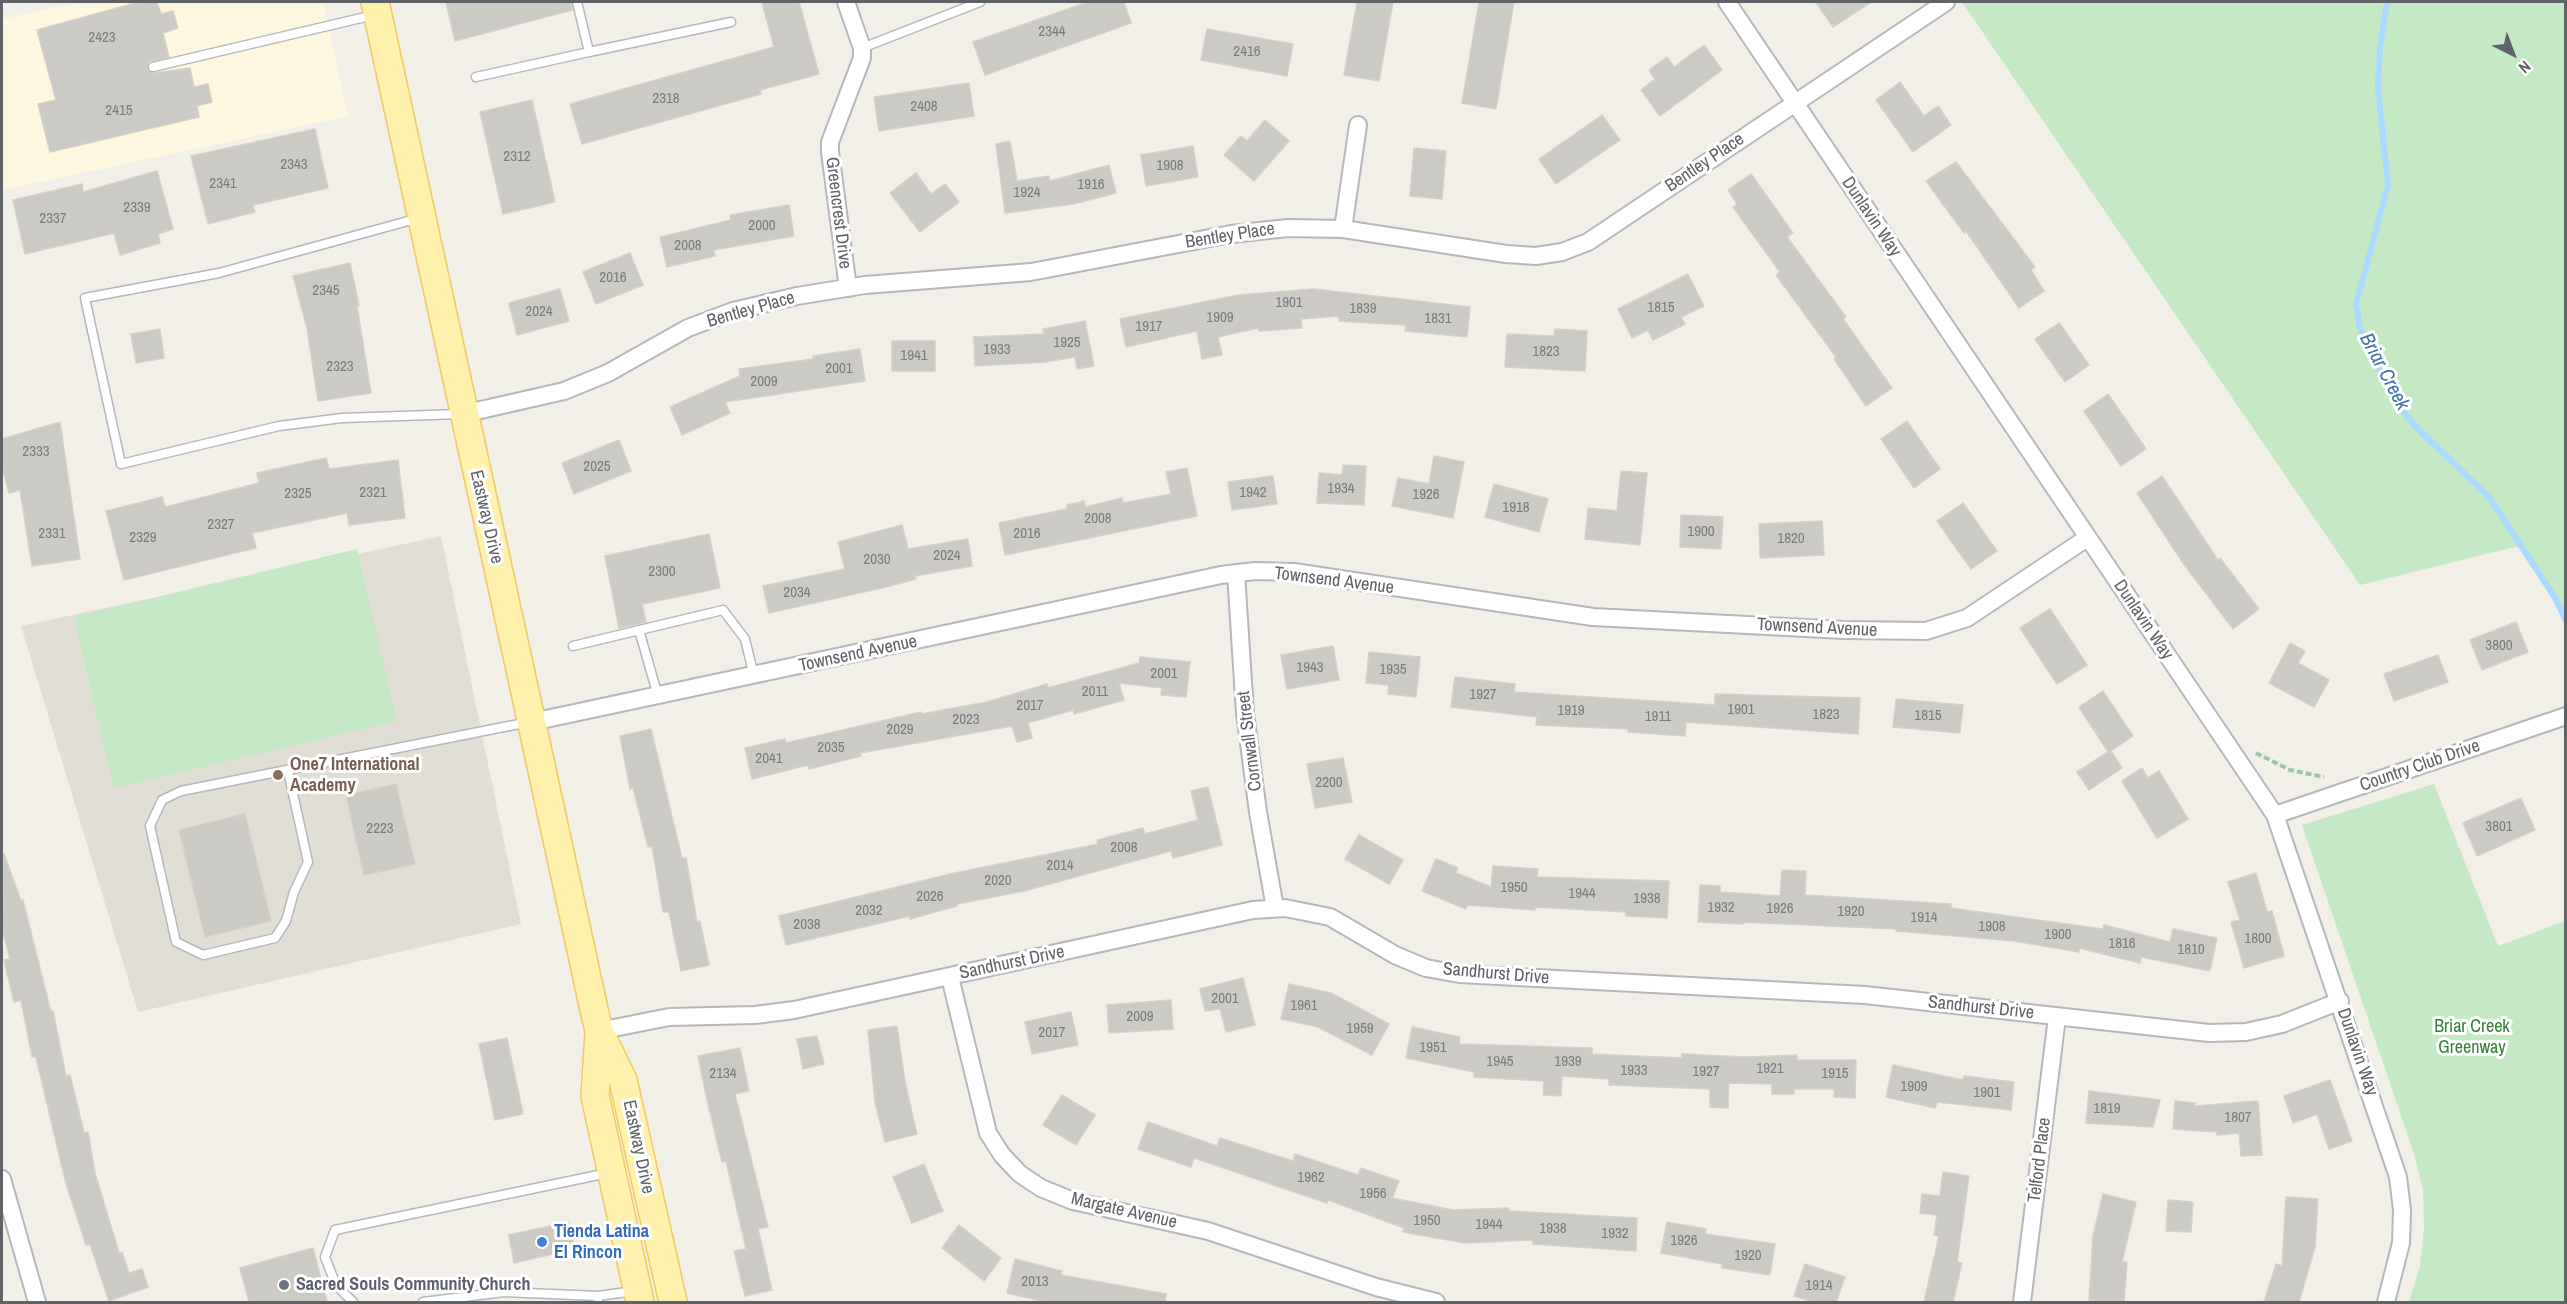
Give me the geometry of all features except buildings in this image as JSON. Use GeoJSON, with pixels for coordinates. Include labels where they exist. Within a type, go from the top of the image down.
{"type":"FeatureCollection","features":[{"type":"Feature","properties":{"kind":"main road","name":"Eastway Drive"},"geometry":{"type":"LineString","coordinates":[[376,8],[599,1031],[623,1080],[673,1302]]}},
{"type":"Feature","properties":{"kind":"main road","name":"Eastway Drive"},"geometry":{"type":"LineString","coordinates":[[599,1031],[595,1096],[639,1297]]}},
{"type":"Feature","properties":{"kind":"street"},"geometry":{"type":"LineString","coordinates":[[846,2],[862,48]]}},
{"type":"Feature","properties":{"kind":"street","name":"Dunlavin Way"},"geometry":{"type":"LineString","coordinates":[[1726,2],[2275,815],[2398,1177],[2402,1210],[2401,1244],[2386,1302]]}},
{"type":"Feature","properties":{"kind":"street","name":"Bentley Place"},"geometry":{"type":"LineString","coordinates":[[463,414],[564,391],[608,373],[688,328],[733,311],[802,295],[848,288],[947,277],[1031,272],[1259,230],[1343,229],[1506,254],[1536,256],[1562,252],[1588,242],[1946,2]]}},
{"type":"Feature","properties":{"kind":"street","name":"Greencrest Drive"},"geometry":{"type":"LineString","coordinates":[[848,288],[830,142],[862,58],[862,48]]}},
{"type":"Feature","properties":{"kind":"street"},"geometry":{"type":"LineString","coordinates":[[1343,229],[1358,124]]}},
{"type":"Feature","properties":{"kind":"street","name":"Townsend Avenue"},"geometry":{"type":"LineString","coordinates":[[532,722],[1236,573],[1294,572],[1593,617],[1913,632],[1940,628],[1967,618],[2087,538]]}},
{"type":"Feature","properties":{"kind":"street","name":"Cornwall Street"},"geometry":{"type":"LineString","coordinates":[[1236,573],[1245,713],[1258,812],[1275,908]]}},
{"type":"Feature","properties":{"kind":"street","name":"Country Club Drive"},"geometry":{"type":"LineString","coordinates":[[2275,815],[2565,716]]}},
{"type":"Feature","properties":{"kind":"street","name":"Sandhurst Drive"},"geometry":{"type":"LineString","coordinates":[[599,1031],[669,1017],[755,1016],[794,1010],[1253,910],[1275,908],[1316,912],[1330,917],[1395,955],[1426,968],[1458,974],[1865,995],[2209,1033],[2246,1032],[2282,1024],[2340,1001]]}},
{"type":"Feature","properties":{"kind":"street","name":"Margate Avenue"},"geometry":{"type":"LineString","coordinates":[[951,976],[988,1133],[1002,1155],[1020,1174],[1041,1188],[1073,1201],[1208,1230],[1376,1287],[1436,1302]]}},
{"type":"Feature","properties":{"kind":"street","name":"Telford Place"},"geometry":{"type":"LineString","coordinates":[[2022,1302],[2057,1017]]}},
{"type":"Feature","properties":{"kind":"street"},"geometry":{"type":"LineString","coordinates":[[2,1179],[6,1212],[37,1302]]}},
{"type":"Feature","properties":{"kind":"lane"},"geometry":{"type":"LineString","coordinates":[[578,2],[589,52]]}},
{"type":"Feature","properties":{"kind":"lane"},"geometry":{"type":"LineString","coordinates":[[862,48],[980,2]]}},
{"type":"Feature","properties":{"kind":"lane"},"geometry":{"type":"LineString","coordinates":[[153,67],[376,8]]}},
{"type":"Feature","properties":{"kind":"lane"},"geometry":{"type":"LineString","coordinates":[[476,77],[730,22]]}},
{"type":"Feature","properties":{"kind":"lane"},"geometry":{"type":"LineString","coordinates":[[420,218],[219,273],[86,297],[121,464],[279,426],[342,418],[463,414]]}},
{"type":"Feature","properties":{"kind":"lane"},"geometry":{"type":"LineString","coordinates":[[573,646],[723,610],[745,639],[754,676]]}},
{"type":"Feature","properties":{"kind":"lane"},"geometry":{"type":"LineString","coordinates":[[639,630],[658,696]]}},
{"type":"Feature","properties":{"kind":"lane"},"geometry":{"type":"LineString","coordinates":[[288,771],[308,862],[294,892],[286,921],[275,938],[204,955],[176,942],[150,826],[162,800],[181,792],[532,722]]}},
{"type":"Feature","properties":{"kind":"lane"},"geometry":{"type":"LineString","coordinates":[[353,1302],[336,1285],[325,1257],[335,1230],[612,1173]]}},
{"type":"Feature","properties":{"kind":"lane"},"geometry":{"type":"LineString","coordinates":[[423,1302],[504,1292],[598,1299],[639,1297]]}},
{"type":"Feature","properties":{"kind":"path"},"geometry":{"type":"LineString","coordinates":[[2220,734],[2277,765],[2306,775],[2328,777]]}},
{"type":"Feature","properties":{"kind":"shaded area"},"geometry":{"type":"Polygon","coordinates":[[[82,2],[323,2],[348,116],[2,190],[2,19],[82,2]]]}},
{"type":"Feature","properties":{"kind":"shaded area","name":"One7 International Academy"},"geometry":{"type":"Polygon","coordinates":[[[441,536],[521,924],[138,1012],[21,626],[441,536]]]}},
{"type":"Feature","properties":{"kind":"green space"},"geometry":{"type":"Polygon","coordinates":[[[1962,2],[2565,2],[2565,619],[2523,545],[2360,585],[1962,2]]]}},
{"type":"Feature","properties":{"kind":"green space"},"geometry":{"type":"Polygon","coordinates":[[[357,549],[397,721],[114,788],[74,617],[357,549]]]}},
{"type":"Feature","properties":{"kind":"green space","name":"Briar Creek Greenway"},"geometry":{"type":"Polygon","coordinates":[[[2434,784],[2498,946],[2565,921],[2565,1302],[2409,1302],[2420,1266],[2424,1229],[2423,1189],[2414,1154],[2302,825],[2434,784]]]}},
{"type":"Feature","properties":{"kind":"waterway","name":"Briar Creek"},"geometry":{"type":"LineString","coordinates":[[2387,2],[2380,47],[2378,87],[2388,185],[2356,304],[2360,328],[2393,399],[2415,426],[2490,498],[2555,598],[2566,621]]}},
{"type":"Feature","properties":{"kind":"place","name":"One7 International Academy"},"geometry":{"type":"Point","coordinates":[278,775]}},
{"type":"Feature","properties":{"kind":"place","name":"Tienda Latina El Rincon"},"geometry":{"type":"Point","coordinates":[542,1242]}},
{"type":"Feature","properties":{"kind":"place","name":"Sacred Souls Community Church"},"geometry":{"type":"Point","coordinates":[284,1285]}}]}
